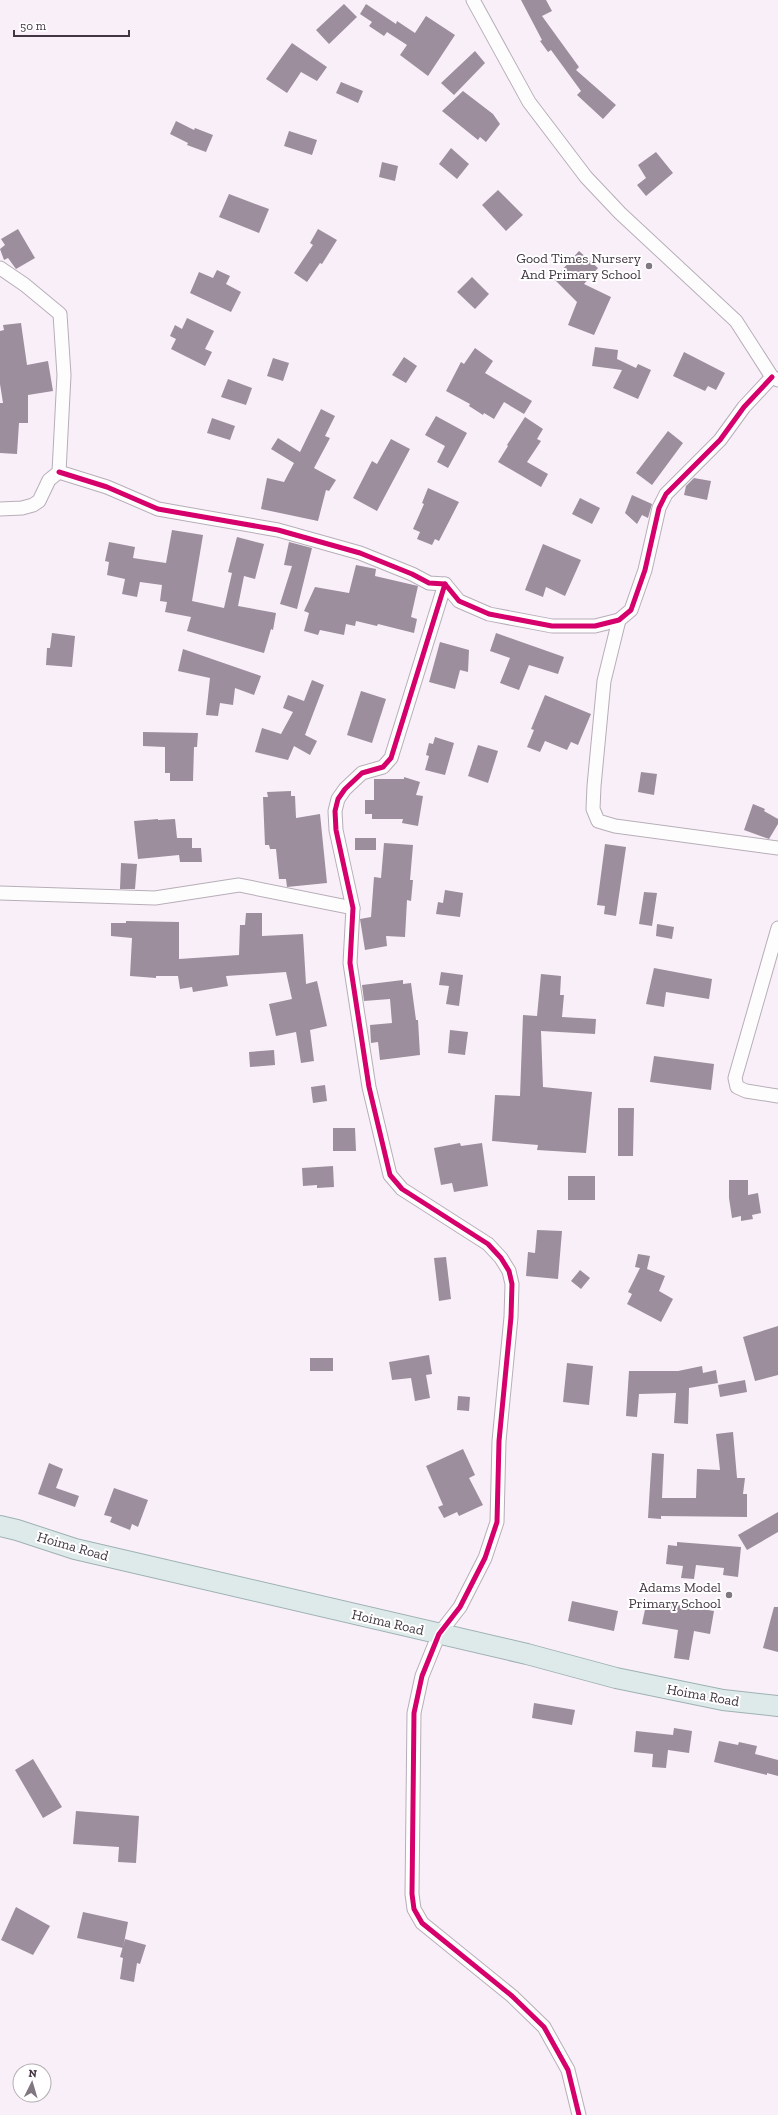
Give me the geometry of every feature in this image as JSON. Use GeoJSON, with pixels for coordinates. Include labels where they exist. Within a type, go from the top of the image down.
{"type":"FeatureCollection","features":[{"type":"Feature","properties":{"kind":"main road","name":"Hoima Road"},"geometry":{"type":"LineString","coordinates":[[0,1526],[75,1549],[439,1634],[616,1678],[723,1700],[778,1706]]}},
{"type":"Feature","properties":{"kind":"street"},"geometry":{"type":"LineString","coordinates":[[445,584],[459,601],[489,614],[552,626],[595,626],[619,620],[631,610],[645,570],[659,508],[666,494],[720,440],[744,407],[775,379],[736,321],[620,213],[586,177],[529,102],[473,0]]}},
{"type":"Feature","properties":{"kind":"street"},"geometry":{"type":"LineString","coordinates":[[0,268],[25,285],[60,314],[64,375],[59,472],[49,480],[39,501],[33,505],[22,508],[0,509]]}},
{"type":"Feature","properties":{"kind":"street"},"geometry":{"type":"LineString","coordinates":[[59,472],[107,487],[158,509],[278,530],[360,554],[412,574],[429,584],[445,584]]}},
{"type":"Feature","properties":{"kind":"street"},"geometry":{"type":"LineString","coordinates":[[445,584],[391,758],[383,767],[362,773],[345,788],[338,799],[335,811],[336,830],[353,908],[350,963],[369,1088],[390,1175],[402,1189],[488,1244],[501,1258],[509,1271],[512,1284],[511,1317],[499,1441],[497,1522],[485,1558],[460,1608],[439,1634],[422,1676],[414,1713],[411,1880],[414,1909],[422,1923],[512,1996],[544,2027],[568,2070],[579,2115]]}},
{"type":"Feature","properties":{"kind":"street"},"geometry":{"type":"LineString","coordinates":[[619,620],[604,681],[602,696],[594,786],[594,809],[598,821],[615,826],[778,848]]}},
{"type":"Feature","properties":{"kind":"street"},"geometry":{"type":"LineString","coordinates":[[0,893],[155,898],[239,885],[353,908]]}},
{"type":"Feature","properties":{"kind":"street"},"geometry":{"type":"LineString","coordinates":[[778,928],[735,1078],[737,1087],[746,1091],[778,1096]]}},
{"type":"Feature","properties":{"kind":"building"},"geometry":{"type":"Polygon","coordinates":[[[521,0],[546,0],[552,11],[542,16],[579,67],[576,70],[616,105],[603,119],[577,95],[581,91],[551,50],[548,52],[540,41],[542,40],[521,0]]]}},
{"type":"Feature","properties":{"kind":"building"},"geometry":{"type":"Polygon","coordinates":[[[344,4],[357,17],[329,44],[316,30],[344,4]]]}},
{"type":"Feature","properties":{"kind":"building"},"geometry":{"type":"Polygon","coordinates":[[[366,4],[396,24],[397,21],[415,33],[426,16],[455,35],[428,76],[400,55],[407,45],[387,32],[384,36],[369,26],[372,22],[360,14],[366,4]]]}},
{"type":"Feature","properties":{"kind":"building"},"geometry":{"type":"Polygon","coordinates":[[[292,43],[327,67],[317,81],[301,72],[287,93],[266,79],[292,43]]]}},
{"type":"Feature","properties":{"kind":"building"},"geometry":{"type":"Polygon","coordinates":[[[475,51],[485,63],[454,95],[441,83],[475,51]]]}},
{"type":"Feature","properties":{"kind":"building"},"geometry":{"type":"Polygon","coordinates":[[[341,82],[363,91],[358,103],[336,93],[341,82]]]}},
{"type":"Feature","properties":{"kind":"building"},"geometry":{"type":"Polygon","coordinates":[[[463,91],[493,114],[500,124],[486,142],[480,137],[478,140],[442,111],[463,91]]]}},
{"type":"Feature","properties":{"kind":"building"},"geometry":{"type":"Polygon","coordinates":[[[176,121],[194,130],[195,128],[213,135],[206,152],[187,145],[188,143],[170,134],[176,121]]]}},
{"type":"Feature","properties":{"kind":"building"},"geometry":{"type":"Polygon","coordinates":[[[289,131],[317,140],[312,155],[284,146],[289,131]]]}},
{"type":"Feature","properties":{"kind":"building"},"geometry":{"type":"Polygon","coordinates":[[[451,148],[469,164],[457,179],[439,164],[451,148]]]}},
{"type":"Feature","properties":{"kind":"building"},"geometry":{"type":"Polygon","coordinates":[[[656,152],[673,173],[646,196],[637,185],[646,178],[638,165],[656,152]]]}},
{"type":"Feature","properties":{"kind":"building"},"geometry":{"type":"Polygon","coordinates":[[[382,162],[398,166],[395,181],[379,177],[382,162]]]}},
{"type":"Feature","properties":{"kind":"building"},"geometry":{"type":"Polygon","coordinates":[[[498,190],[523,215],[506,231],[482,205],[498,190]]]}},
{"type":"Feature","properties":{"kind":"building"},"geometry":{"type":"Polygon","coordinates":[[[229,194],[269,209],[259,233],[219,217],[229,194]]]}},
{"type":"Feature","properties":{"kind":"building"},"geometry":{"type":"Polygon","coordinates":[[[18,229],[35,258],[16,269],[8,258],[4,260],[0,249],[5,245],[1,239],[18,229]]]}},
{"type":"Feature","properties":{"kind":"building"},"geometry":{"type":"Polygon","coordinates":[[[318,229],[337,240],[322,264],[320,263],[307,282],[294,273],[313,245],[310,243],[318,229]]]}},
{"type":"Feature","properties":{"kind":"building"},"geometry":{"type":"Polygon","coordinates":[[[579,251],[598,268],[584,284],[611,297],[594,335],[568,325],[577,302],[554,279],[579,251]]]}},
{"type":"Feature","properties":{"kind":"building"},"geometry":{"type":"Polygon","coordinates":[[[217,270],[230,276],[226,284],[241,292],[231,312],[190,293],[199,272],[213,278],[217,270]]]}},
{"type":"Feature","properties":{"kind":"building"},"geometry":{"type":"Polygon","coordinates":[[[472,277],[489,294],[475,309],[457,292],[472,277]]]}},
{"type":"Feature","properties":{"kind":"building"},"geometry":{"type":"Polygon","coordinates":[[[187,318],[214,331],[205,349],[212,352],[205,366],[171,349],[176,339],[170,336],[175,325],[182,329],[187,318]]]}},
{"type":"Feature","properties":{"kind":"building"},"geometry":{"type":"Polygon","coordinates":[[[21,323],[27,365],[48,361],[53,391],[28,395],[28,423],[19,423],[17,454],[0,453],[0,403],[3,403],[0,384],[0,331],[4,330],[3,325],[21,323]]]}},
{"type":"Feature","properties":{"kind":"building"},"geometry":{"type":"Polygon","coordinates":[[[595,347],[618,350],[617,359],[636,368],[638,364],[651,370],[638,399],[613,388],[622,370],[592,366],[595,347]]]}},
{"type":"Feature","properties":{"kind":"building"},"geometry":{"type":"Polygon","coordinates":[[[475,348],[493,361],[485,373],[532,401],[524,414],[504,402],[494,419],[484,413],[483,415],[469,406],[470,404],[446,391],[461,362],[464,364],[475,348]]]}},
{"type":"Feature","properties":{"kind":"building"},"geometry":{"type":"Polygon","coordinates":[[[684,352],[725,373],[716,390],[708,386],[705,391],[673,376],[684,352]]]}},
{"type":"Feature","properties":{"kind":"building"},"geometry":{"type":"Polygon","coordinates":[[[404,357],[417,366],[406,383],[392,375],[404,357]]]}},
{"type":"Feature","properties":{"kind":"building"},"geometry":{"type":"Polygon","coordinates":[[[273,358],[289,363],[283,381],[267,376],[273,358]]]}},
{"type":"Feature","properties":{"kind":"building"},"geometry":{"type":"Polygon","coordinates":[[[228,379],[252,388],[246,405],[221,397],[228,379]]]}},
{"type":"Feature","properties":{"kind":"building"},"geometry":{"type":"Polygon","coordinates":[[[321,409],[335,416],[325,436],[330,438],[314,468],[336,480],[329,491],[326,490],[318,521],[261,509],[267,478],[284,482],[294,463],[271,449],[278,438],[300,452],[321,409]]]}},
{"type":"Feature","properties":{"kind":"building"},"geometry":{"type":"Polygon","coordinates":[[[436,416],[467,433],[448,468],[437,462],[445,446],[425,435],[436,416]]]}},
{"type":"Feature","properties":{"kind":"building"},"geometry":{"type":"Polygon","coordinates":[[[525,417],[543,429],[537,439],[541,441],[527,462],[548,474],[541,487],[498,462],[525,417]]]}},
{"type":"Feature","properties":{"kind":"building"},"geometry":{"type":"Polygon","coordinates":[[[212,418],[235,426],[230,440],[207,433],[212,418]]]}},
{"type":"Feature","properties":{"kind":"building"},"geometry":{"type":"Polygon","coordinates":[[[668,431],[683,443],[652,485],[636,473],[668,431]]]}},
{"type":"Feature","properties":{"kind":"building"},"geometry":{"type":"Polygon","coordinates":[[[391,439],[410,449],[377,511],[353,498],[372,461],[377,464],[391,439]]]}},
{"type":"Feature","properties":{"kind":"building"},"geometry":{"type":"Polygon","coordinates":[[[694,478],[711,481],[707,500],[684,495],[686,486],[694,478]]]}},
{"type":"Feature","properties":{"kind":"building"},"geometry":{"type":"Polygon","coordinates":[[[428,488],[459,502],[439,541],[435,539],[432,545],[417,539],[420,532],[413,529],[424,504],[422,503],[428,488]]]}},
{"type":"Feature","properties":{"kind":"building"},"geometry":{"type":"Polygon","coordinates":[[[632,495],[652,504],[648,518],[642,515],[637,524],[625,513],[632,495]]]}},
{"type":"Feature","properties":{"kind":"building"},"geometry":{"type":"Polygon","coordinates":[[[580,498],[600,508],[592,524],[572,514],[580,498]]]}},
{"type":"Feature","properties":{"kind":"building"},"geometry":{"type":"Polygon","coordinates":[[[172,530],[203,535],[192,601],[224,608],[232,573],[228,572],[237,537],[264,544],[255,579],[244,576],[238,606],[276,613],[273,630],[271,629],[264,653],[187,631],[191,617],[165,612],[167,602],[160,601],[162,585],[140,582],[137,597],[122,594],[125,579],[107,575],[109,562],[105,561],[109,542],[135,547],[133,558],[166,563],[172,530]]]}},
{"type":"Feature","properties":{"kind":"building"},"geometry":{"type":"Polygon","coordinates":[[[289,542],[312,548],[297,609],[280,604],[292,566],[284,565],[289,542]]]}},
{"type":"Feature","properties":{"kind":"building"},"geometry":{"type":"Polygon","coordinates":[[[543,544],[581,560],[565,596],[546,587],[543,597],[525,590],[543,544]]]}},
{"type":"Feature","properties":{"kind":"building"},"geometry":{"type":"Polygon","coordinates":[[[356,565],[376,569],[375,576],[418,586],[411,617],[417,619],[414,633],[378,624],[377,626],[356,621],[355,626],[346,624],[344,635],[320,630],[318,635],[304,631],[309,613],[304,611],[315,587],[349,593],[356,565]]]}},
{"type":"Feature","properties":{"kind":"building"},"geometry":{"type":"Polygon","coordinates":[[[52,633],[75,636],[72,667],[46,665],[47,648],[50,648],[52,633]]]}},
{"type":"Feature","properties":{"kind":"building"},"geometry":{"type":"Polygon","coordinates":[[[496,633],[564,657],[558,674],[529,665],[519,690],[500,683],[510,658],[490,651],[496,633]]]}},
{"type":"Feature","properties":{"kind":"building"},"geometry":{"type":"Polygon","coordinates":[[[440,642],[469,650],[468,672],[460,670],[455,689],[429,682],[440,642]]]}},
{"type":"Feature","properties":{"kind":"building"},"geometry":{"type":"Polygon","coordinates":[[[183,649],[261,676],[254,695],[235,688],[233,705],[220,703],[218,716],[206,715],[210,678],[178,671],[183,649]]]}},
{"type":"Feature","properties":{"kind":"building"},"geometry":{"type":"Polygon","coordinates":[[[312,680],[324,685],[305,735],[317,741],[310,755],[294,746],[288,760],[255,752],[262,728],[281,734],[293,712],[283,708],[288,695],[304,701],[312,680]]]}},
{"type":"Feature","properties":{"kind":"building"},"geometry":{"type":"Polygon","coordinates":[[[361,691],[386,699],[372,743],[347,735],[361,691]]]}},
{"type":"Feature","properties":{"kind":"building"},"geometry":{"type":"Polygon","coordinates":[[[545,695],[591,714],[578,745],[571,742],[567,750],[545,741],[540,752],[527,747],[534,730],[531,729],[545,695]]]}},
{"type":"Feature","properties":{"kind":"building"},"geometry":{"type":"Polygon","coordinates":[[[143,732],[198,733],[197,747],[194,747],[193,781],[170,781],[170,773],[165,773],[165,747],[143,746],[143,732]]]}},
{"type":"Feature","properties":{"kind":"building"},"geometry":{"type":"Polygon","coordinates":[[[435,737],[454,743],[445,775],[425,770],[429,756],[426,755],[429,743],[433,744],[435,737]]]}},
{"type":"Feature","properties":{"kind":"building"},"geometry":{"type":"Polygon","coordinates":[[[478,745],[498,751],[488,783],[468,776],[478,745]]]}},
{"type":"Feature","properties":{"kind":"building"},"geometry":{"type":"Polygon","coordinates":[[[641,772],[657,774],[654,795],[638,792],[641,772]]]}},
{"type":"Feature","properties":{"kind":"building"},"geometry":{"type":"Polygon","coordinates":[[[404,777],[420,782],[416,795],[423,796],[418,826],[402,823],[403,819],[372,819],[372,814],[365,814],[365,800],[374,800],[374,779],[404,779],[404,777]]]}},
{"type":"Feature","properties":{"kind":"building"},"geometry":{"type":"Polygon","coordinates":[[[291,791],[291,796],[295,796],[296,818],[320,814],[327,883],[287,887],[286,879],[279,879],[276,849],[270,849],[269,845],[265,845],[263,797],[268,797],[267,792],[291,791]]]}},
{"type":"Feature","properties":{"kind":"building"},"geometry":{"type":"Polygon","coordinates":[[[753,804],[765,809],[764,811],[778,819],[778,824],[769,839],[744,830],[753,804]]]}},
{"type":"Feature","properties":{"kind":"building"},"geometry":{"type":"Polygon","coordinates":[[[175,819],[177,838],[192,838],[192,848],[201,848],[202,862],[180,862],[179,855],[138,859],[134,821],[175,819]]]}},
{"type":"Feature","properties":{"kind":"building"},"geometry":{"type":"Polygon","coordinates":[[[355,838],[376,838],[376,850],[355,850],[355,838]]]}},
{"type":"Feature","properties":{"kind":"building"},"geometry":{"type":"Polygon","coordinates":[[[384,843],[413,845],[410,880],[413,880],[411,901],[407,900],[405,937],[386,936],[387,946],[365,950],[360,919],[371,917],[374,877],[381,878],[384,843]]]}},
{"type":"Feature","properties":{"kind":"building"},"geometry":{"type":"Polygon","coordinates":[[[605,844],[626,847],[616,916],[604,914],[605,906],[597,905],[605,844]]]}},
{"type":"Feature","properties":{"kind":"building"},"geometry":{"type":"Polygon","coordinates":[[[121,863],[137,864],[135,889],[120,889],[121,863]]]}},
{"type":"Feature","properties":{"kind":"building"},"geometry":{"type":"Polygon","coordinates":[[[445,890],[463,893],[460,917],[436,914],[438,902],[443,903],[445,890]]]}},
{"type":"Feature","properties":{"kind":"building"},"geometry":{"type":"Polygon","coordinates":[[[644,892],[657,893],[652,926],[639,924],[644,892]]]}},
{"type":"Feature","properties":{"kind":"building"},"geometry":{"type":"Polygon","coordinates":[[[246,913],[262,913],[262,936],[303,934],[306,984],[317,981],[327,1026],[310,1030],[314,1061],[301,1063],[296,1032],[276,1036],[269,1004],[292,999],[286,972],[226,976],[228,986],[193,992],[192,987],[180,989],[178,976],[156,976],[156,978],[130,976],[132,938],[111,936],[111,923],[126,923],[126,921],[179,922],[179,959],[239,955],[240,925],[245,925],[246,913]]]}},
{"type":"Feature","properties":{"kind":"building"},"geometry":{"type":"Polygon","coordinates":[[[657,924],[674,927],[672,939],[656,936],[657,924]]]}},
{"type":"Feature","properties":{"kind":"building"},"geometry":{"type":"Polygon","coordinates":[[[654,968],[712,979],[709,999],[666,992],[664,1007],[646,1004],[654,968]]]}},
{"type":"Feature","properties":{"kind":"building"},"geometry":{"type":"Polygon","coordinates":[[[441,972],[463,975],[459,1006],[446,1004],[449,986],[439,985],[441,972]]]}},
{"type":"Feature","properties":{"kind":"building"},"geometry":{"type":"Polygon","coordinates":[[[541,974],[561,976],[560,995],[564,995],[562,1017],[596,1019],[595,1034],[541,1031],[543,1087],[592,1092],[586,1153],[537,1150],[538,1145],[492,1141],[495,1095],[520,1096],[523,1015],[537,1016],[541,974]]]}},
{"type":"Feature","properties":{"kind":"building"},"geometry":{"type":"Polygon","coordinates":[[[403,980],[403,984],[411,983],[416,1020],[418,1020],[420,1055],[380,1060],[378,1042],[371,1043],[370,1025],[392,1023],[390,999],[364,1001],[362,985],[403,980]]]}},
{"type":"Feature","properties":{"kind":"building"},"geometry":{"type":"Polygon","coordinates":[[[450,1030],[468,1032],[465,1055],[448,1053],[450,1030]]]}},
{"type":"Feature","properties":{"kind":"building"},"geometry":{"type":"Polygon","coordinates":[[[274,1050],[275,1065],[250,1067],[249,1052],[274,1050]]]}},
{"type":"Feature","properties":{"kind":"building"},"geometry":{"type":"Polygon","coordinates":[[[654,1056],[714,1064],[711,1090],[650,1082],[654,1056]]]}},
{"type":"Feature","properties":{"kind":"building"},"geometry":{"type":"Polygon","coordinates":[[[325,1085],[327,1101],[313,1103],[311,1087],[325,1085]]]}},
{"type":"Feature","properties":{"kind":"building"},"geometry":{"type":"Polygon","coordinates":[[[618,1108],[634,1108],[633,1156],[618,1156],[618,1108]]]}},
{"type":"Feature","properties":{"kind":"building"},"geometry":{"type":"Polygon","coordinates":[[[333,1128],[355,1128],[356,1151],[333,1151],[333,1128]]]}},
{"type":"Feature","properties":{"kind":"building"},"geometry":{"type":"Polygon","coordinates":[[[460,1143],[461,1146],[482,1143],[488,1186],[454,1192],[452,1183],[441,1185],[434,1148],[460,1143]]]}},
{"type":"Feature","properties":{"kind":"building"},"geometry":{"type":"Polygon","coordinates":[[[333,1166],[334,1187],[317,1188],[317,1185],[303,1186],[302,1168],[333,1166]]]}},
{"type":"Feature","properties":{"kind":"building"},"geometry":{"type":"Polygon","coordinates":[[[568,1176],[595,1176],[595,1200],[568,1200],[568,1176]]]}},
{"type":"Feature","properties":{"kind":"building"},"geometry":{"type":"Polygon","coordinates":[[[729,1180],[748,1180],[748,1195],[758,1193],[761,1213],[752,1215],[753,1219],[741,1221],[741,1216],[732,1218],[729,1198],[729,1180]]]}},
{"type":"Feature","properties":{"kind":"building"},"geometry":{"type":"Polygon","coordinates":[[[537,1230],[562,1231],[558,1279],[526,1276],[528,1252],[535,1253],[537,1230]]]}},
{"type":"Feature","properties":{"kind":"building"},"geometry":{"type":"Polygon","coordinates":[[[638,1254],[650,1256],[647,1269],[665,1276],[659,1291],[673,1299],[661,1322],[627,1304],[632,1294],[628,1292],[640,1268],[635,1267],[638,1254]]]}},
{"type":"Feature","properties":{"kind":"building"},"geometry":{"type":"Polygon","coordinates":[[[446,1257],[451,1299],[439,1301],[434,1258],[446,1257]]]}},
{"type":"Feature","properties":{"kind":"building"},"geometry":{"type":"Polygon","coordinates":[[[580,1270],[590,1278],[581,1289],[571,1281],[580,1270]]]}},
{"type":"Feature","properties":{"kind":"building"},"geometry":{"type":"Polygon","coordinates":[[[778,1326],[778,1375],[755,1381],[743,1337],[778,1326]]]}},
{"type":"Feature","properties":{"kind":"building"},"geometry":{"type":"Polygon","coordinates":[[[429,1355],[432,1374],[426,1375],[430,1398],[415,1401],[411,1378],[392,1380],[389,1362],[429,1355]]]}},
{"type":"Feature","properties":{"kind":"building"},"geometry":{"type":"Polygon","coordinates":[[[310,1358],[333,1358],[333,1371],[310,1371],[310,1358]]]}},
{"type":"Feature","properties":{"kind":"building"},"geometry":{"type":"Polygon","coordinates":[[[567,1363],[593,1366],[589,1405],[563,1402],[567,1363]]]}},
{"type":"Feature","properties":{"kind":"building"},"geometry":{"type":"Polygon","coordinates":[[[702,1366],[703,1373],[716,1370],[718,1383],[689,1388],[688,1424],[674,1423],[676,1393],[639,1394],[637,1417],[626,1416],[629,1371],[678,1371],[702,1366]]]}},
{"type":"Feature","properties":{"kind":"building"},"geometry":{"type":"Polygon","coordinates":[[[745,1380],[747,1392],[720,1397],[718,1385],[745,1380]]]}},
{"type":"Feature","properties":{"kind":"building"},"geometry":{"type":"Polygon","coordinates":[[[458,1396],[470,1397],[469,1411],[457,1410],[458,1396]]]}},
{"type":"Feature","properties":{"kind":"building"},"geometry":{"type":"Polygon","coordinates":[[[733,1432],[737,1478],[745,1478],[743,1494],[747,1494],[747,1517],[661,1516],[661,1519],[648,1518],[652,1453],[664,1454],[662,1498],[696,1498],[697,1469],[720,1470],[716,1434],[733,1432]]]}},
{"type":"Feature","properties":{"kind":"building"},"geometry":{"type":"Polygon","coordinates":[[[463,1449],[475,1475],[469,1478],[483,1505],[459,1516],[457,1512],[444,1518],[438,1507],[443,1505],[426,1466],[463,1449]]]}},
{"type":"Feature","properties":{"kind":"building"},"geometry":{"type":"Polygon","coordinates":[[[49,1463],[63,1469],[56,1488],[79,1496],[75,1507],[38,1494],[49,1463]]]}},
{"type":"Feature","properties":{"kind":"building"},"geometry":{"type":"Polygon","coordinates":[[[114,1488],[148,1500],[138,1527],[132,1524],[130,1530],[110,1522],[112,1517],[104,1515],[114,1488]]]}},
{"type":"Feature","properties":{"kind":"building"},"geometry":{"type":"Polygon","coordinates":[[[778,1512],[778,1532],[747,1550],[738,1535],[778,1512]]]}},
{"type":"Feature","properties":{"kind":"building"},"geometry":{"type":"Polygon","coordinates":[[[677,1542],[741,1547],[738,1577],[723,1575],[724,1568],[696,1565],[694,1579],[681,1578],[683,1566],[666,1564],[668,1545],[677,1546],[677,1542]]]}},
{"type":"Feature","properties":{"kind":"building"},"geometry":{"type":"Polygon","coordinates":[[[647,1600],[714,1611],[710,1634],[694,1631],[689,1660],[674,1658],[678,1630],[642,1624],[647,1600]]]}},
{"type":"Feature","properties":{"kind":"building"},"geometry":{"type":"Polygon","coordinates":[[[572,1601],[618,1611],[614,1631],[568,1621],[572,1601]]]}},
{"type":"Feature","properties":{"kind":"building"},"geometry":{"type":"Polygon","coordinates":[[[774,1607],[778,1607],[778,1652],[763,1648],[774,1607]]]}},
{"type":"Feature","properties":{"kind":"building"},"geometry":{"type":"Polygon","coordinates":[[[534,1703],[575,1710],[572,1725],[532,1718],[534,1703]]]}},
{"type":"Feature","properties":{"kind":"building"},"geometry":{"type":"Polygon","coordinates":[[[674,1728],[692,1731],[689,1753],[668,1750],[666,1768],[652,1767],[653,1754],[634,1752],[636,1731],[673,1735],[674,1728]]]}},
{"type":"Feature","properties":{"kind":"building"},"geometry":{"type":"Polygon","coordinates":[[[719,1741],[738,1745],[739,1742],[757,1746],[755,1754],[778,1760],[778,1776],[767,1773],[767,1775],[714,1762],[719,1741]]]}},
{"type":"Feature","properties":{"kind":"building"},"geometry":{"type":"Polygon","coordinates":[[[33,1759],[62,1807],[43,1818],[15,1770],[33,1759]]]}},
{"type":"Feature","properties":{"kind":"building"},"geometry":{"type":"Polygon","coordinates":[[[76,1811],[139,1816],[136,1863],[118,1862],[119,1847],[73,1844],[76,1811]]]}},
{"type":"Feature","properties":{"kind":"building"},"geometry":{"type":"Polygon","coordinates":[[[16,1907],[50,1926],[33,1955],[1,1940],[16,1907]]]}},
{"type":"Feature","properties":{"kind":"building"},"geometry":{"type":"Polygon","coordinates":[[[83,1912],[128,1922],[123,1948],[77,1938],[83,1912]]]}},
{"type":"Feature","properties":{"kind":"building"},"geometry":{"type":"Polygon","coordinates":[[[125,1939],[146,1945],[140,1964],[137,1963],[134,1982],[120,1979],[123,1958],[120,1957],[125,1939]]]}},
{"type":"Feature","properties":{"kind":"cycle path"},"geometry":{"type":"LineString","coordinates":[[59,472],[107,487],[158,509],[278,530],[360,553],[412,574],[429,583],[445,584],[459,601],[489,614],[552,626],[595,626],[619,620],[631,610],[645,570],[659,508],[666,494],[720,440],[744,407],[772,377]]}},
{"type":"Feature","properties":{"kind":"cycle path"},"geometry":{"type":"LineString","coordinates":[[445,584],[391,758],[383,767],[362,773],[345,789],[338,799],[335,811],[336,830],[353,908],[350,963],[369,1087],[390,1175],[402,1189],[488,1244],[501,1258],[509,1271],[512,1284],[511,1317],[499,1441],[497,1522],[485,1558],[460,1607],[439,1634],[422,1676],[414,1713],[412,1894],[414,1909],[422,1923],[512,1996],[544,2027],[568,2070],[579,2115]]}},
{"type":"Feature","properties":{"kind":"place","name":"Good Times Nursery And Primary School"},"geometry":{"type":"Point","coordinates":[649,266]}},
{"type":"Feature","properties":{"kind":"place","name":"Adams Model Primary School"},"geometry":{"type":"Point","coordinates":[729,1595]}}]}
